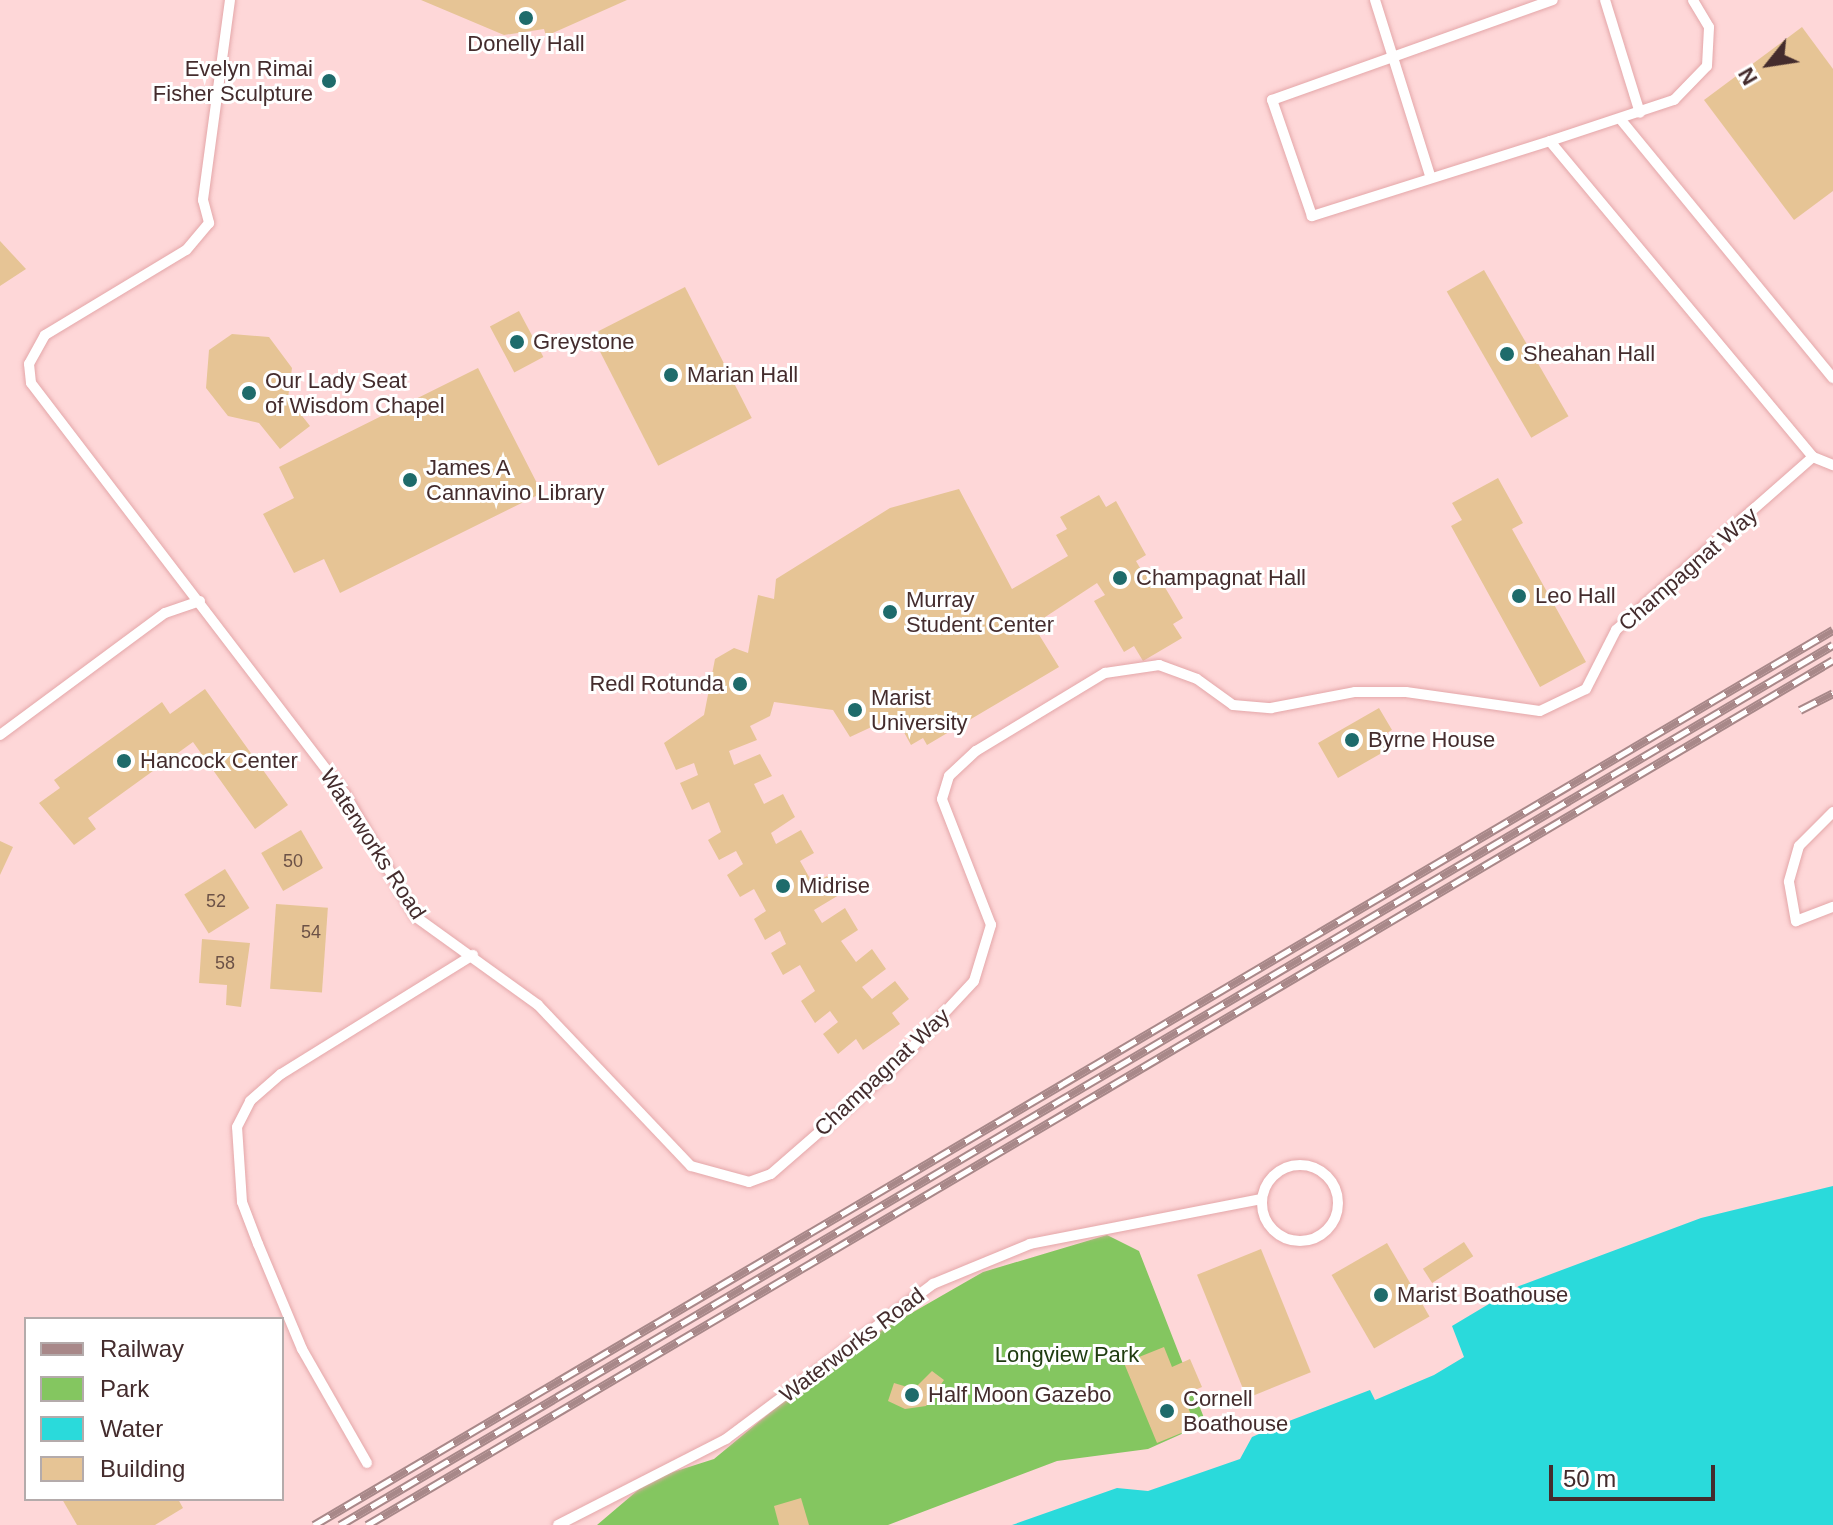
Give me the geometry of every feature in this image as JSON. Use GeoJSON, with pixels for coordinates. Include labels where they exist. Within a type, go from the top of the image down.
{"type":"FeatureCollection","features":[{"type":"Feature","properties":{"kind":"lane","name":"Waterworks Road"},"geometry":{"type":"LineString","coordinates":[[230,0],[203,200],[209,223],[186,250],[45,335],[29,364],[31,383],[345,794],[416,917],[445,944],[473,955]]}},
{"type":"Feature","properties":{"kind":"lane"},"geometry":{"type":"LineString","coordinates":[[1375,0],[1390,58],[1430,176]]}},
{"type":"Feature","properties":{"kind":"lane"},"geometry":{"type":"LineString","coordinates":[[1553,0],[1272,100],[1312,216],[1430,176],[1621,120],[1674,100],[1707,66],[1709,27],[1693,0]]}},
{"type":"Feature","properties":{"kind":"lane"},"geometry":{"type":"LineString","coordinates":[[1605,0],[1640,113]]}},
{"type":"Feature","properties":{"kind":"lane"},"geometry":{"type":"LineString","coordinates":[[1621,120],[1833,378]]}},
{"type":"Feature","properties":{"kind":"lane"},"geometry":{"type":"LineString","coordinates":[[1550,141],[1813,457],[1833,465]]}},
{"type":"Feature","properties":{"kind":"lane","name":"Champagnat Way"},"geometry":{"type":"LineString","coordinates":[[473,955],[538,1005],[691,1166],[718,1179],[749,1182],[771,1174],[892,1069],[974,981],[991,925],[942,799],[949,776],[976,751],[1105,673],[1159,665],[1197,679],[1233,705],[1271,708],[1355,692],[1406,692],[1540,711],[1586,689],[1616,630],[1813,457]]}},
{"type":"Feature","properties":{"kind":"lane"},"geometry":{"type":"LineString","coordinates":[[0,735],[165,613],[200,601]]}},
{"type":"Feature","properties":{"kind":"lane"},"geometry":{"type":"LineString","coordinates":[[1833,812],[1799,846],[1789,882],[1796,921],[1833,907]]}},
{"type":"Feature","properties":{"kind":"lane"},"geometry":{"type":"LineString","coordinates":[[367,1463],[302,1349],[252,1230],[242,1202],[237,1127],[250,1101],[281,1074],[473,955]]}},
{"type":"Feature","properties":{"kind":"lane"},"geometry":{"type":"LineString","coordinates":[[1310,1167],[1331,1182],[1337,1207],[1321,1235],[1296,1241],[1267,1222],[1262,1199],[1284,1169],[1310,1167]]}},
{"type":"Feature","properties":{"kind":"lane","name":"Waterworks Road"},"geometry":{"type":"LineString","coordinates":[[558,1525],[726,1439],[891,1310],[957,1273],[1030,1244],[1262,1199]]}},
{"type":"Feature","properties":{"kind":"green space","name":"Longview Park"},"geometry":{"type":"Polygon","coordinates":[[[1107,1235],[1139,1251],[1206,1423],[1148,1449],[1057,1461],[888,1525],[597,1525],[651,1479],[714,1459],[842,1353],[983,1272],[1107,1235]]]}},
{"type":"Feature","properties":{"kind":"water"},"geometry":{"type":"Polygon","coordinates":[[[1833,1186],[1833,1525],[1012,1525],[1117,1488],[1148,1491],[1240,1459],[1252,1437],[1370,1390],[1375,1400],[1434,1375],[1464,1357],[1452,1326],[1519,1286],[1701,1218],[1833,1186]]]}},
{"type":"Feature","properties":{"kind":"building","name":"Donelly Hall"},"geometry":{"type":"Polygon","coordinates":[[[421,0],[627,0],[546,36],[544,29],[504,35],[421,0]]]}},
{"type":"Feature","properties":{"kind":"building"},"geometry":{"type":"Polygon","coordinates":[[[1802,27],[1833,69],[1833,191],[1794,220],[1704,100],[1802,27]]]}},
{"type":"Feature","properties":{"kind":"building"},"geometry":{"type":"Polygon","coordinates":[[[0,241],[26,269],[0,286],[0,241]]]}},
{"type":"Feature","properties":{"kind":"building","name":"Sheahan Hall"},"geometry":{"type":"Polygon","coordinates":[[[1484,270],[1568,416],[1531,438],[1447,292],[1484,270]]]}},
{"type":"Feature","properties":{"kind":"building","name":"Marian Hall"},"geometry":{"type":"Polygon","coordinates":[[[685,287],[752,418],[658,466],[591,335],[685,287]]]}},
{"type":"Feature","properties":{"kind":"building","name":"Greystone"},"geometry":{"type":"Polygon","coordinates":[[[519,311],[543,357],[514,372],[490,326],[519,311]]]}},
{"type":"Feature","properties":{"kind":"building","name":"Our Lady Seat of Wisdom Chapel"},"geometry":{"type":"Polygon","coordinates":[[[232,334],[269,337],[292,368],[288,398],[310,426],[280,449],[259,423],[228,416],[206,388],[209,350],[232,334]]]}},
{"type":"Feature","properties":{"kind":"building","name":"James A Cannavino Library"},"geometry":{"type":"Polygon","coordinates":[[[478,368],[542,493],[340,593],[324,559],[294,573],[263,514],[294,498],[279,467],[478,368]]]}},
{"type":"Feature","properties":{"kind":"building","name":"Leo Hall"},"geometry":{"type":"Polygon","coordinates":[[[1498,478],[1523,523],[1512,529],[1586,662],[1540,687],[1451,526],[1462,520],[1452,503],[1498,478]]]}},
{"type":"Feature","properties":{"kind":"building"},"geometry":{"type":"Polygon","coordinates":[[[959,489],[1012,589],[1068,556],[1056,535],[1067,529],[1060,517],[1099,495],[1106,507],[1116,501],[1146,555],[1136,561],[1143,573],[1153,567],[1183,618],[1173,624],[1182,638],[1143,661],[1134,646],[1124,652],[1094,601],[1105,595],[1097,583],[1033,625],[1059,667],[927,745],[923,738],[911,745],[895,716],[850,737],[833,710],[774,702],[770,716],[750,726],[757,740],[729,751],[734,765],[760,754],[772,776],[754,784],[764,804],[783,794],[795,817],[771,833],[776,844],[801,830],[814,853],[800,861],[813,884],[827,876],[839,895],[814,910],[822,923],[845,908],[858,930],[841,941],[856,962],[872,949],[886,969],[862,987],[872,999],[895,981],[909,999],[892,1013],[900,1024],[863,1050],[856,1039],[838,1054],[823,1034],[838,1022],[830,1011],[815,1023],[801,1001],[815,991],[800,965],[783,975],[771,953],[786,944],[780,931],[765,940],[754,919],[766,911],[754,889],[740,897],[727,875],[743,864],[736,851],[719,860],[708,840],[721,832],[709,802],[692,810],[680,783],[698,775],[694,763],[676,770],[664,743],[704,715],[715,659],[734,648],[748,653],[758,595],[774,599],[776,579],[890,508],[959,489]]]}},
{"type":"Feature","properties":{"kind":"building","name":"Hancock Center"},"geometry":{"type":"Polygon","coordinates":[[[205,689],[288,805],[255,829],[193,742],[88,818],[96,829],[74,845],[39,803],[60,788],[54,780],[162,702],[170,714],[205,689]]]}},
{"type":"Feature","properties":{"kind":"building","name":"Byrne House"},"geometry":{"type":"Polygon","coordinates":[[[1379,708],[1392,730],[1380,737],[1387,750],[1338,778],[1318,743],[1379,708]]]}},
{"type":"Feature","properties":{"kind":"building"},"geometry":{"type":"Polygon","coordinates":[[[301,830],[323,868],[283,891],[261,853],[301,830]]]}},
{"type":"Feature","properties":{"kind":"building"},"geometry":{"type":"Polygon","coordinates":[[[0,841],[13,847],[0,875],[0,841]]]}},
{"type":"Feature","properties":{"kind":"building"},"geometry":{"type":"Polygon","coordinates":[[[225,869],[249,908],[209,933],[184,894],[225,869]]]}},
{"type":"Feature","properties":{"kind":"building"},"geometry":{"type":"Polygon","coordinates":[[[276,904],[328,908],[322,992],[270,989],[276,904]]]}},
{"type":"Feature","properties":{"kind":"building"},"geometry":{"type":"Polygon","coordinates":[[[202,939],[250,943],[241,1007],[226,1005],[227,985],[199,983],[202,939]]]}},
{"type":"Feature","properties":{"kind":"building"},"geometry":{"type":"Polygon","coordinates":[[[1464,1242],[1473,1256],[1432,1283],[1423,1269],[1464,1242]]]}},
{"type":"Feature","properties":{"kind":"building","name":"Marist Boathouse"},"geometry":{"type":"Polygon","coordinates":[[[1387,1243],[1430,1317],[1374,1349],[1332,1275],[1387,1243]]]}},
{"type":"Feature","properties":{"kind":"building"},"geometry":{"type":"Polygon","coordinates":[[[1261,1249],[1311,1372],[1247,1398],[1197,1275],[1261,1249]]]}},
{"type":"Feature","properties":{"kind":"building","name":"Cornell Boathouse"},"geometry":{"type":"Polygon","coordinates":[[[1164,1347],[1172,1367],[1190,1359],[1202,1387],[1183,1395],[1196,1427],[1157,1443],[1124,1363],[1164,1347]]]}},
{"type":"Feature","properties":{"kind":"building","name":"Half Moon Gazebo"},"geometry":{"type":"Polygon","coordinates":[[[932,1371],[944,1380],[926,1406],[905,1409],[888,1401],[894,1383],[914,1389],[932,1371]]]}},
{"type":"Feature","properties":{"kind":"building"},"geometry":{"type":"Polygon","coordinates":[[[801,1498],[809,1525],[779,1525],[774,1506],[801,1498]]]}},
{"type":"Feature","properties":{"kind":"building"},"geometry":{"type":"Polygon","coordinates":[[[63,1501],[179,1501],[183,1508],[155,1525],[77,1525],[63,1501]]]}},
{"type":"Feature","properties":{"kind":"railway"},"geometry":{"type":"LineString","coordinates":[[314,1525],[1833,630]]}},
{"type":"Feature","properties":{"kind":"railway"},"geometry":{"type":"LineString","coordinates":[[340,1525],[1833,645]]}},
{"type":"Feature","properties":{"kind":"railway"},"geometry":{"type":"LineString","coordinates":[[367,1525],[1833,660]]}},
{"type":"Feature","properties":{"kind":"railway"},"geometry":{"type":"LineString","coordinates":[[1800,710],[1833,693]]}},
{"type":"Feature","properties":{"kind":"place","name":"Donelly Hall"},"geometry":{"type":"Point","coordinates":[526,18]}},
{"type":"Feature","properties":{"kind":"place","name":"Evelyn Rimai Fisher Sculpture"},"geometry":{"type":"Point","coordinates":[329,81]}},
{"type":"Feature","properties":{"kind":"place","name":"Greystone"},"geometry":{"type":"Point","coordinates":[517,342]}},
{"type":"Feature","properties":{"kind":"place","name":"Sheahan Hall"},"geometry":{"type":"Point","coordinates":[1507,354]}},
{"type":"Feature","properties":{"kind":"place","name":"Marian Hall"},"geometry":{"type":"Point","coordinates":[671,375]}},
{"type":"Feature","properties":{"kind":"place","name":"Our Lady Seat of Wisdom Chapel"},"geometry":{"type":"Point","coordinates":[249,393]}},
{"type":"Feature","properties":{"kind":"place","name":"James A Cannavino Library"},"geometry":{"type":"Point","coordinates":[410,480]}},
{"type":"Feature","properties":{"kind":"place","name":"Champagnat Hall"},"geometry":{"type":"Point","coordinates":[1120,578]}},
{"type":"Feature","properties":{"kind":"place","name":"Leo Hall"},"geometry":{"type":"Point","coordinates":[1519,596]}},
{"type":"Feature","properties":{"kind":"place","name":"Murray Student Center"},"geometry":{"type":"Point","coordinates":[890,612]}},
{"type":"Feature","properties":{"kind":"place","name":"Redl Rotunda"},"geometry":{"type":"Point","coordinates":[740,684]}},
{"type":"Feature","properties":{"kind":"place","name":"Marist University"},"geometry":{"type":"Point","coordinates":[855,710]}},
{"type":"Feature","properties":{"kind":"place","name":"Byrne House"},"geometry":{"type":"Point","coordinates":[1352,740]}},
{"type":"Feature","properties":{"kind":"place","name":"Hancock Center"},"geometry":{"type":"Point","coordinates":[124,761]}},
{"type":"Feature","properties":{"kind":"place","name":"Midrise"},"geometry":{"type":"Point","coordinates":[783,886]}},
{"type":"Feature","properties":{"kind":"place","name":"Marist Boathouse"},"geometry":{"type":"Point","coordinates":[1381,1295]}},
{"type":"Feature","properties":{"kind":"place","name":"Half Moon Gazebo"},"geometry":{"type":"Point","coordinates":[912,1395]}},
{"type":"Feature","properties":{"kind":"place","name":"Cornell Boathouse"},"geometry":{"type":"Point","coordinates":[1167,1411]}}]}
